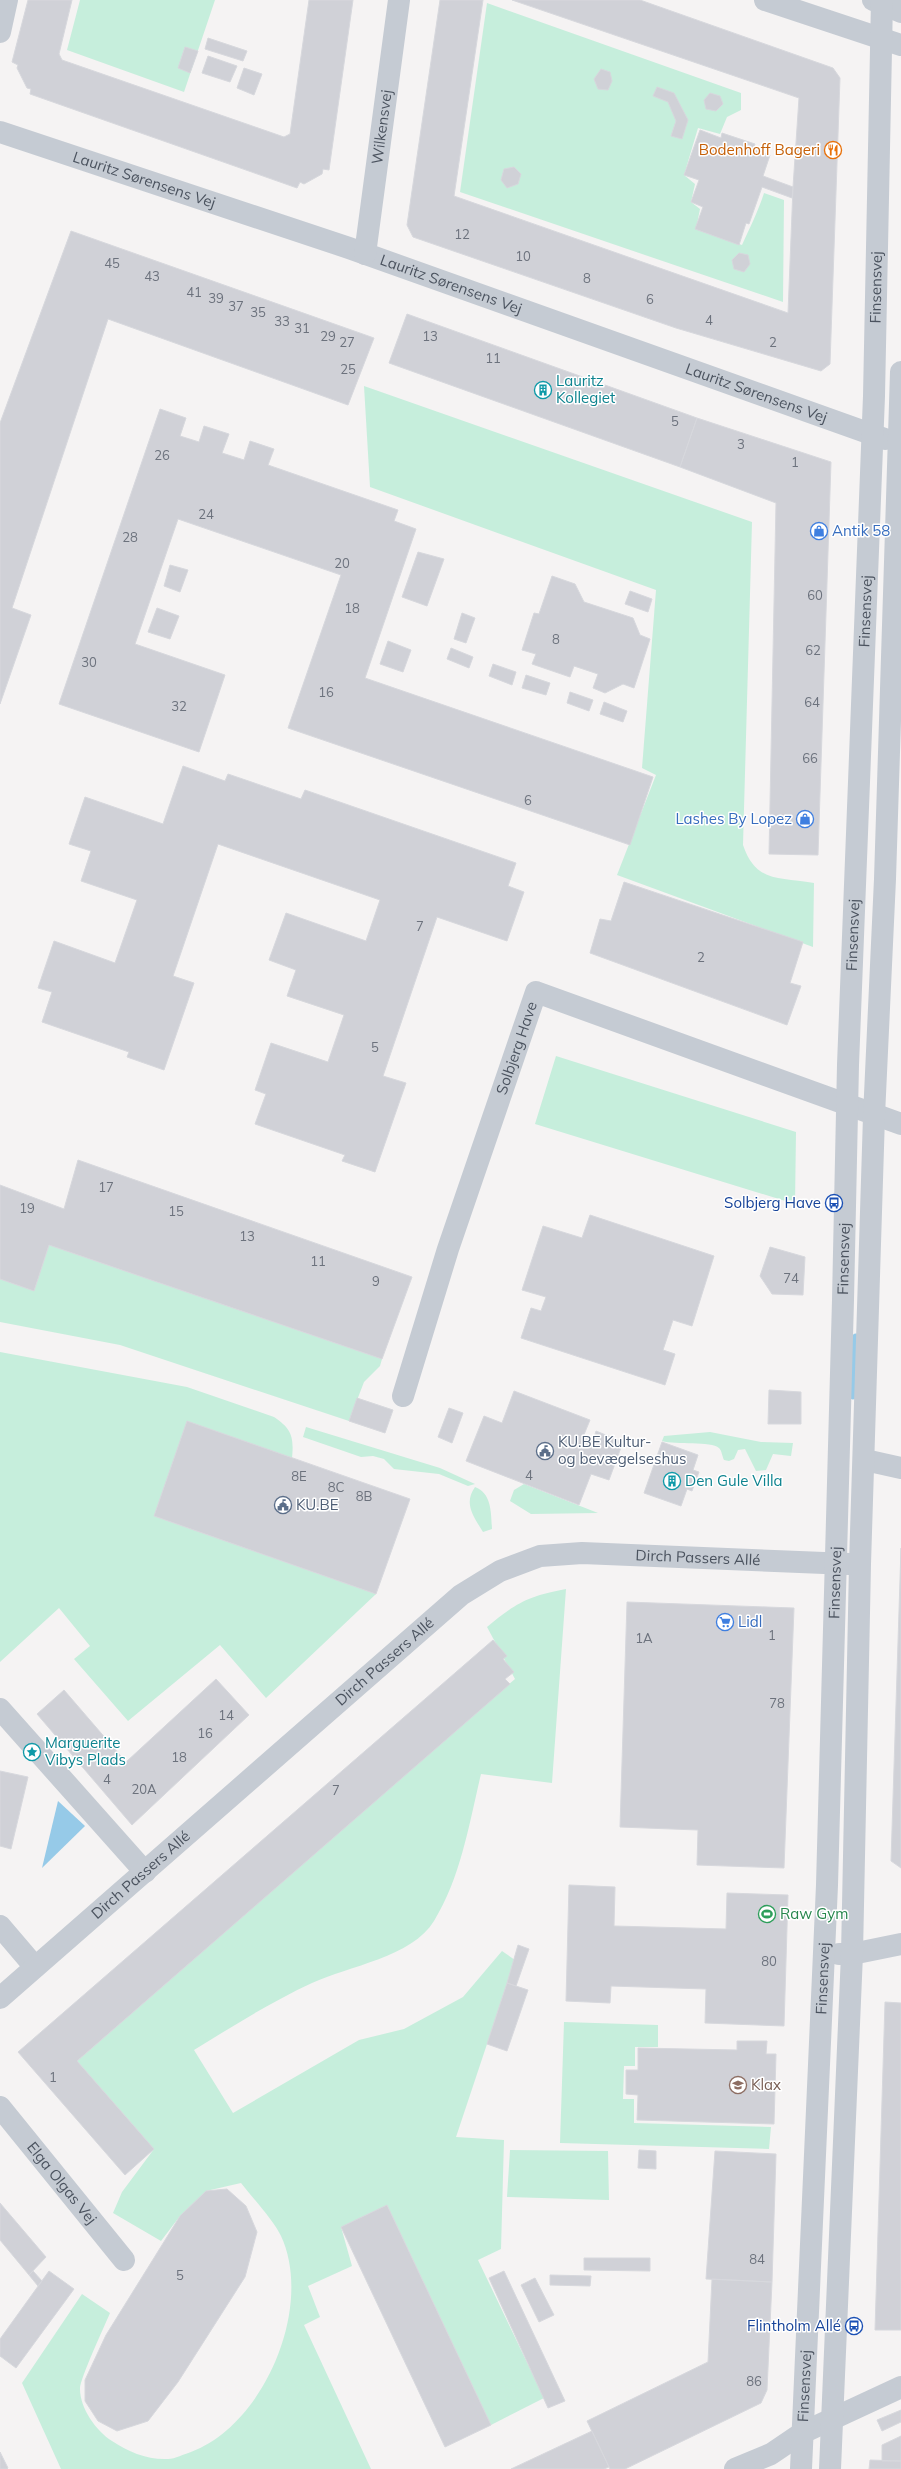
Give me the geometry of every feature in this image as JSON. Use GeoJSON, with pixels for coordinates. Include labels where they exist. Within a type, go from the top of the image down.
{"type":"FeatureCollection","features":[{"type":"Feature","properties":{"kind":"street"},"geometry":{"type":"LineString","coordinates":[[0,32],[7,0]]}},
{"type":"Feature","properties":{"kind":"street","name":"Wilkensvej"},"geometry":{"type":"LineString","coordinates":[[365,254],[399,0]]}},
{"type":"Feature","properties":{"kind":"street"},"geometry":{"type":"LineString","coordinates":[[765,0],[901,45]]}},
{"type":"Feature","properties":{"kind":"street","name":"Finsensvej"},"geometry":{"type":"LineString","coordinates":[[801,2469],[824,1954],[836,1563],[847,1106],[874,396],[881,38],[884,4]]}},
{"type":"Feature","properties":{"kind":"street","name":"Lauritz Sørensens Vej"},"geometry":{"type":"LineString","coordinates":[[0,132],[365,254],[872,435],[899,443]]}},
{"type":"Feature","properties":{"kind":"street","name":"Finsensvej"},"geometry":{"type":"LineString","coordinates":[[830,2469],[852,1954],[860,1564],[865,1460],[874,1116],[885,878],[901,372]]}},
{"type":"Feature","properties":{"kind":"street"},"geometry":{"type":"LineString","coordinates":[[874,396],[901,402]]}},
{"type":"Feature","properties":{"kind":"street","name":"Solbjerg Have"},"geometry":{"type":"LineString","coordinates":[[403,1396],[448,1249],[536,992],[847,1106]]}},
{"type":"Feature","properties":{"kind":"street"},"geometry":{"type":"LineString","coordinates":[[847,1106],[901,1124]]}},
{"type":"Feature","properties":{"kind":"street"},"geometry":{"type":"LineString","coordinates":[[865,1460],[901,1468]]}},
{"type":"Feature","properties":{"kind":"street","name":"Dirch Passers Allé"},"geometry":{"type":"LineString","coordinates":[[0,1998],[461,1595],[500,1571],[540,1556],[582,1553],[860,1564]]}},
{"type":"Feature","properties":{"kind":"street"},"geometry":{"type":"LineString","coordinates":[[0,1709],[145,1872]]}},
{"type":"Feature","properties":{"kind":"street"},"geometry":{"type":"LineString","coordinates":[[0,1926],[35,1967]]}},
{"type":"Feature","properties":{"kind":"street"},"geometry":{"type":"LineString","coordinates":[[824,1954],[852,1954],[901,1944]]}},
{"type":"Feature","properties":{"kind":"street","name":"Elga Olgas Vej"},"geometry":{"type":"LineString","coordinates":[[0,2107],[124,2260]]}},
{"type":"Feature","properties":{"kind":"street"},"geometry":{"type":"LineString","coordinates":[[735,2469],[771,2454],[802,2433],[901,2387]]}},
{"type":"Feature","properties":{"kind":"green space"},"geometry":{"type":"Polygon","coordinates":[[[80,0],[215,0],[184,92],[67,50],[80,0]]]}},
{"type":"Feature","properties":{"kind":"green space"},"geometry":{"type":"Polygon","coordinates":[[[487,3],[741,93],[741,110],[727,117],[720,134],[698,128],[684,175],[695,184],[691,202],[700,209],[696,229],[742,245],[757,213],[764,193],[784,200],[783,302],[460,192],[487,3]]]}},
{"type":"Feature","properties":{"kind":"green space"},"geometry":{"type":"Polygon","coordinates":[[[364,386],[752,522],[743,845],[748,857],[762,872],[779,878],[814,883],[813,947],[617,875],[656,775],[642,768],[656,590],[370,487],[364,386]]]}},
{"type":"Feature","properties":{"kind":"green space"},"geometry":{"type":"Polygon","coordinates":[[[556,1056],[796,1132],[795,1204],[535,1124],[556,1056]]]}},
{"type":"Feature","properties":{"kind":"green space"},"geometry":{"type":"Polygon","coordinates":[[[49,1245],[382,1359],[380,1366],[364,1382],[349,1421],[120,1345],[0,1322],[0,1279],[34,1291],[49,1245]]]}},
{"type":"Feature","properties":{"kind":"green space"},"geometry":{"type":"Polygon","coordinates":[[[0,1352],[187,1387],[274,1417],[285,1426],[290,1434],[293,1444],[292,1458],[187,1422],[154,1516],[376,1594],[266,1698],[220,1645],[128,1721],[74,1659],[90,1646],[59,1608],[0,1662],[0,1352]]]}},
{"type":"Feature","properties":{"kind":"green space"},"geometry":{"type":"Polygon","coordinates":[[[306,1427],[440,1468],[475,1484],[468,1486],[439,1474],[394,1469],[384,1459],[373,1456],[361,1457],[303,1437],[306,1427]]]}},
{"type":"Feature","properties":{"kind":"green space"},"geometry":{"type":"Polygon","coordinates":[[[710,1432],[761,1442],[793,1443],[791,1456],[773,1454],[766,1470],[756,1471],[745,1449],[738,1450],[734,1459],[729,1461],[724,1460],[720,1449],[715,1446],[662,1441],[664,1436],[710,1432]]]}},
{"type":"Feature","properties":{"kind":"green space"},"geometry":{"type":"Polygon","coordinates":[[[524,1484],[598,1513],[531,1514],[510,1501],[514,1490],[524,1484]]]}},
{"type":"Feature","properties":{"kind":"green space"},"geometry":{"type":"Polygon","coordinates":[[[475,1487],[485,1494],[490,1505],[492,1529],[483,1532],[473,1516],[470,1505],[470,1499],[475,1487]]]}},
{"type":"Feature","properties":{"kind":"green space"},"geometry":{"type":"Polygon","coordinates":[[[566,1589],[552,1783],[481,1774],[458,1868],[443,1904],[434,1921],[424,1933],[411,1943],[395,1952],[327,1977],[297,1990],[194,2050],[233,2113],[359,2040],[404,2029],[463,1997],[502,1951],[515,1960],[456,2137],[504,2140],[501,2249],[478,2260],[544,2398],[491,2425],[387,2205],[341,2227],[352,2266],[308,2286],[320,2317],[304,2325],[371,2469],[61,2469],[22,2383],[82,2294],[110,2313],[81,2384],[81,2396],[86,2411],[100,2431],[112,2441],[125,2449],[146,2457],[160,2459],[174,2458],[191,2452],[217,2438],[240,2417],[260,2391],[276,2360],[286,2328],[291,2296],[290,2265],[281,2236],[268,2216],[241,2183],[206,2191],[180,2216],[161,2241],[113,2213],[122,2192],[154,2149],[77,2061],[515,1679],[487,1627],[506,1612],[523,1602],[532,1598],[566,1589]]]}},
{"type":"Feature","properties":{"kind":"green space"},"geometry":{"type":"Polygon","coordinates":[[[564,2022],[658,2025],[658,2047],[635,2047],[635,2066],[624,2066],[623,2099],[634,2099],[634,2123],[771,2127],[769,2149],[560,2143],[564,2022]]]}},
{"type":"Feature","properties":{"kind":"green space"},"geometry":{"type":"Polygon","coordinates":[[[510,2150],[608,2151],[609,2200],[507,2197],[510,2150]]]}},
{"type":"Feature","properties":{"kind":"water"},"geometry":{"type":"Polygon","coordinates":[[[58,1801],[85,1826],[42,1868],[58,1801]]]}},
{"type":"Feature","properties":{"kind":"building"},"geometry":{"type":"Polygon","coordinates":[[[28,0],[72,0],[59,54],[62,60],[284,137],[290,134],[309,0],[353,0],[329,170],[323,169],[322,174],[304,184],[300,182],[297,188],[30,94],[31,89],[27,88],[17,68],[18,65],[12,62],[28,0]]]}},
{"type":"Feature","properties":{"kind":"building"},"geometry":{"type":"Polygon","coordinates":[[[440,0],[483,0],[454,196],[788,313],[793,187],[799,98],[512,0],[640,0],[833,68],[840,78],[830,364],[821,371],[676,328],[413,237],[407,225],[440,0]]]}},
{"type":"Feature","properties":{"kind":"building"},"geometry":{"type":"Polygon","coordinates":[[[208,38],[247,51],[243,61],[205,49],[208,38]]]}},
{"type":"Feature","properties":{"kind":"building"},"geometry":{"type":"Polygon","coordinates":[[[185,47],[198,51],[190,73],[178,68],[185,47]]]}},
{"type":"Feature","properties":{"kind":"building"},"geometry":{"type":"Polygon","coordinates":[[[208,56],[237,66],[230,82],[202,73],[208,56]]]}},
{"type":"Feature","properties":{"kind":"building"},"geometry":{"type":"Polygon","coordinates":[[[244,68],[262,74],[254,95],[237,88],[244,68]]]}},
{"type":"Feature","properties":{"kind":"building"},"geometry":{"type":"Polygon","coordinates":[[[601,69],[610,72],[612,81],[608,90],[598,89],[594,79],[601,69]]]}},
{"type":"Feature","properties":{"kind":"building"},"geometry":{"type":"Polygon","coordinates":[[[657,87],[674,93],[688,120],[682,139],[671,136],[676,121],[668,102],[653,96],[657,87]]]}},
{"type":"Feature","properties":{"kind":"building"},"geometry":{"type":"Polygon","coordinates":[[[710,93],[720,96],[723,104],[716,111],[706,109],[704,100],[710,93]]]}},
{"type":"Feature","properties":{"kind":"building"},"geometry":{"type":"Polygon","coordinates":[[[700,130],[721,138],[722,133],[755,144],[753,149],[770,155],[763,176],[793,187],[792,198],[762,187],[749,224],[746,223],[739,245],[695,229],[703,207],[691,202],[699,180],[684,175],[700,130]]]}},
{"type":"Feature","properties":{"kind":"building"},"geometry":{"type":"Polygon","coordinates":[[[514,167],[521,174],[518,184],[507,188],[501,180],[504,169],[514,167]]]}},
{"type":"Feature","properties":{"kind":"building"},"geometry":{"type":"Polygon","coordinates":[[[71,231],[374,338],[348,405],[108,319],[12,608],[31,615],[0,704],[0,423],[71,231]]]}},
{"type":"Feature","properties":{"kind":"building"},"geometry":{"type":"Polygon","coordinates":[[[739,253],[748,255],[750,264],[744,272],[734,269],[732,260],[739,253]]]}},
{"type":"Feature","properties":{"kind":"building","name":"Lauritz Kollegiet"},"geometry":{"type":"Polygon","coordinates":[[[407,314],[697,418],[680,467],[389,363],[407,314]]]}},
{"type":"Feature","properties":{"kind":"building"},"geometry":{"type":"Polygon","coordinates":[[[160,409],[186,418],[180,436],[199,442],[204,426],[229,434],[222,453],[244,460],[250,441],[274,449],[268,465],[398,510],[394,521],[416,529],[365,678],[653,777],[630,845],[288,728],[341,575],[178,519],[135,644],[225,675],[199,752],[59,704],[160,409]]]}},
{"type":"Feature","properties":{"kind":"building"},"geometry":{"type":"Polygon","coordinates":[[[697,418],[831,462],[818,855],[769,854],[776,503],[680,467],[697,418]]]}},
{"type":"Feature","properties":{"kind":"building"},"geometry":{"type":"Polygon","coordinates":[[[418,552],[444,559],[427,606],[402,597],[418,552]]]}},
{"type":"Feature","properties":{"kind":"building"},"geometry":{"type":"Polygon","coordinates":[[[170,565],[188,570],[180,592],[164,586],[170,565]]]}},
{"type":"Feature","properties":{"kind":"building"},"geometry":{"type":"Polygon","coordinates":[[[552,576],[575,584],[584,602],[633,618],[640,635],[650,639],[634,688],[623,684],[605,693],[593,688],[598,674],[574,666],[570,677],[532,664],[536,654],[522,650],[534,613],[539,614],[552,576]]]}},
{"type":"Feature","properties":{"kind":"building"},"geometry":{"type":"Polygon","coordinates":[[[630,591],[652,599],[648,612],[625,604],[630,591]]]}},
{"type":"Feature","properties":{"kind":"building"},"geometry":{"type":"Polygon","coordinates":[[[157,608],[179,616],[170,639],[148,632],[157,608]]]}},
{"type":"Feature","properties":{"kind":"building"},"geometry":{"type":"Polygon","coordinates":[[[462,613],[475,618],[466,643],[454,639],[462,613]]]}},
{"type":"Feature","properties":{"kind":"building"},"geometry":{"type":"Polygon","coordinates":[[[388,641],[411,650],[403,672],[380,664],[388,641]]]}},
{"type":"Feature","properties":{"kind":"building"},"geometry":{"type":"Polygon","coordinates":[[[451,648],[473,657],[469,668],[447,659],[451,648]]]}},
{"type":"Feature","properties":{"kind":"building"},"geometry":{"type":"Polygon","coordinates":[[[493,664],[516,672],[512,685],[489,676],[493,664]]]}},
{"type":"Feature","properties":{"kind":"building"},"geometry":{"type":"Polygon","coordinates":[[[526,675],[550,683],[546,695],[522,688],[526,675]]]}},
{"type":"Feature","properties":{"kind":"building"},"geometry":{"type":"Polygon","coordinates":[[[570,692],[593,700],[589,711],[567,703],[570,692]]]}},
{"type":"Feature","properties":{"kind":"building"},"geometry":{"type":"Polygon","coordinates":[[[604,702],[627,711],[623,722],[600,714],[604,702]]]}},
{"type":"Feature","properties":{"kind":"building"},"geometry":{"type":"Polygon","coordinates":[[[183,766],[225,781],[228,774],[301,799],[305,790],[516,863],[508,886],[524,892],[507,941],[437,917],[383,1076],[406,1083],[375,1172],[342,1161],[345,1155],[255,1124],[266,1094],[255,1090],[271,1043],[328,1062],[344,1015],[287,996],[296,970],[269,960],[286,913],[366,941],[380,900],[218,844],[173,976],[194,983],[164,1070],[127,1057],[129,1052],[42,1022],[52,992],[38,988],[54,941],[115,963],[137,900],[81,881],[91,851],[69,844],[85,797],[163,824],[183,766]]]}},
{"type":"Feature","properties":{"kind":"building"},"geometry":{"type":"Polygon","coordinates":[[[624,882],[803,942],[790,983],[801,986],[787,1025],[590,953],[600,919],[611,921],[624,882]]]}},
{"type":"Feature","properties":{"kind":"building"},"geometry":{"type":"Polygon","coordinates":[[[78,1160],[412,1277],[382,1359],[49,1245],[34,1291],[0,1279],[0,1185],[64,1209],[78,1160]]]}},
{"type":"Feature","properties":{"kind":"building"},"geometry":{"type":"Polygon","coordinates":[[[590,1215],[714,1256],[692,1326],[673,1320],[663,1350],[675,1354],[665,1385],[521,1338],[531,1308],[541,1311],[546,1297],[522,1290],[543,1226],[582,1238],[590,1215]]]}},
{"type":"Feature","properties":{"kind":"building"},"geometry":{"type":"Polygon","coordinates":[[[770,1247],[805,1257],[803,1295],[772,1294],[760,1276],[770,1247]]]}},
{"type":"Feature","properties":{"kind":"building"},"geometry":{"type":"Polygon","coordinates":[[[769,1390],[801,1392],[801,1424],[768,1424],[769,1390]]]}},
{"type":"Feature","properties":{"kind":"building","name":"KU.BE Kultur- og bevægelseshus"},"geometry":{"type":"Polygon","coordinates":[[[514,1391],[590,1420],[583,1437],[593,1441],[596,1431],[623,1442],[609,1480],[591,1474],[579,1505],[466,1461],[484,1416],[502,1423],[514,1391]]]}},
{"type":"Feature","properties":{"kind":"building"},"geometry":{"type":"Polygon","coordinates":[[[357,1398],[393,1410],[385,1433],[349,1421],[357,1398]]]}},
{"type":"Feature","properties":{"kind":"building"},"geometry":{"type":"Polygon","coordinates":[[[449,1408],[463,1413],[452,1443],[438,1437],[449,1408]]]}},
{"type":"Feature","properties":{"kind":"building","name":"KU.BE"},"geometry":{"type":"Polygon","coordinates":[[[187,1421],[410,1499],[376,1594],[154,1516],[187,1421]]]}},
{"type":"Feature","properties":{"kind":"building","name":"Den Gule Villa"},"geometry":{"type":"Polygon","coordinates":[[[662,1442],[698,1455],[693,1470],[699,1472],[692,1491],[687,1489],[681,1506],[644,1493],[662,1442]]]}},
{"type":"Feature","properties":{"kind":"building"},"geometry":{"type":"Polygon","coordinates":[[[901,1548],[901,1868],[891,1861],[901,1548]]]}},
{"type":"Feature","properties":{"kind":"building"},"geometry":{"type":"Polygon","coordinates":[[[627,1602],[794,1608],[784,1868],[697,1865],[698,1830],[620,1827],[627,1602]]]}},
{"type":"Feature","properties":{"kind":"building"},"geometry":{"type":"Polygon","coordinates":[[[493,1640],[507,1656],[503,1659],[514,1672],[505,1679],[510,1684],[77,2061],[154,2149],[125,2175],[18,2052],[493,1640]]]}},
{"type":"Feature","properties":{"kind":"building"},"geometry":{"type":"Polygon","coordinates":[[[216,1679],[249,1715],[132,1825],[37,1714],[64,1690],[126,1762],[216,1679]]]}},
{"type":"Feature","properties":{"kind":"building"},"geometry":{"type":"Polygon","coordinates":[[[0,1771],[28,1777],[11,1849],[0,1846],[0,1771]]]}},
{"type":"Feature","properties":{"kind":"building"},"geometry":{"type":"Polygon","coordinates":[[[569,1885],[615,1887],[614,1926],[726,1929],[727,1893],[788,1895],[784,2026],[705,2023],[706,1989],[611,1986],[610,2003],[566,2001],[569,1885]]]}},
{"type":"Feature","properties":{"kind":"building"},"geometry":{"type":"Polygon","coordinates":[[[518,1945],[529,1949],[516,1986],[507,1983],[518,1945]]]}},
{"type":"Feature","properties":{"kind":"building"},"geometry":{"type":"Polygon","coordinates":[[[507,1983],[528,1990],[507,2051],[487,2044],[507,1983]]]}},
{"type":"Feature","properties":{"kind":"building"},"geometry":{"type":"Polygon","coordinates":[[[885,2002],[901,2003],[901,2330],[875,2330],[885,2002]]]}},
{"type":"Feature","properties":{"kind":"building"},"geometry":{"type":"Polygon","coordinates":[[[737,2041],[767,2041],[766,2054],[776,2054],[774,2124],[637,2120],[638,2095],[626,2094],[626,2070],[638,2070],[638,2048],[737,2050],[737,2041]]]}},
{"type":"Feature","properties":{"kind":"building"},"geometry":{"type":"Polygon","coordinates":[[[639,2150],[656,2151],[656,2169],[638,2168],[639,2150]]]}},
{"type":"Feature","properties":{"kind":"building"},"geometry":{"type":"Polygon","coordinates":[[[715,2151],[776,2154],[772,2282],[706,2279],[715,2151]]]}},
{"type":"Feature","properties":{"kind":"building"},"geometry":{"type":"Polygon","coordinates":[[[227,2189],[246,2206],[257,2232],[245,2277],[178,2382],[148,2421],[117,2431],[98,2421],[85,2401],[85,2380],[106,2335],[180,2216],[206,2191],[227,2189]]]}},
{"type":"Feature","properties":{"kind":"building"},"geometry":{"type":"Polygon","coordinates":[[[0,2203],[46,2257],[29,2275],[0,2240],[0,2203]]]}},
{"type":"Feature","properties":{"kind":"building"},"geometry":{"type":"Polygon","coordinates":[[[387,2205],[491,2425],[445,2447],[341,2227],[387,2205]]]}},
{"type":"Feature","properties":{"kind":"building"},"geometry":{"type":"Polygon","coordinates":[[[584,2258],[650,2258],[650,2271],[584,2270],[584,2258]]]}},
{"type":"Feature","properties":{"kind":"building"},"geometry":{"type":"Polygon","coordinates":[[[33,2271],[42,2281],[38,2286],[29,2275],[33,2271]]]}},
{"type":"Feature","properties":{"kind":"building"},"geometry":{"type":"Polygon","coordinates":[[[49,2271],[74,2289],[16,2368],[0,2356],[0,2339],[49,2271]]]}},
{"type":"Feature","properties":{"kind":"building"},"geometry":{"type":"Polygon","coordinates":[[[504,2271],[565,2401],[548,2408],[489,2278],[504,2271]]]}},
{"type":"Feature","properties":{"kind":"building"},"geometry":{"type":"Polygon","coordinates":[[[550,2275],[591,2276],[590,2286],[550,2285],[550,2275]]]}},
{"type":"Feature","properties":{"kind":"building"},"geometry":{"type":"Polygon","coordinates":[[[535,2278],[554,2315],[539,2322],[521,2285],[535,2278]]]}},
{"type":"Feature","properties":{"kind":"building"},"geometry":{"type":"Polygon","coordinates":[[[712,2279],[772,2282],[767,2390],[761,2403],[625,2469],[610,2469],[587,2421],[708,2362],[712,2279]]]}},
{"type":"Feature","properties":{"kind":"building"},"geometry":{"type":"Polygon","coordinates":[[[901,2410],[901,2422],[882,2431],[877,2420],[901,2410]]]}},
{"type":"Feature","properties":{"kind":"building"},"geometry":{"type":"Polygon","coordinates":[[[592,2431],[609,2467],[604,2469],[511,2469],[592,2431]]]}},
{"type":"Feature","properties":{"kind":"building"},"geometry":{"type":"Polygon","coordinates":[[[901,2436],[901,2461],[882,2461],[882,2445],[901,2436]]]}},
{"type":"Feature","properties":{"kind":"building"},"geometry":{"type":"Polygon","coordinates":[[[0,2452],[8,2468],[7,2469],[0,2469],[0,2452]]]}},
{"type":"Feature","properties":{"kind":"building"},"geometry":{"type":"Polygon","coordinates":[[[870,2460],[901,2461],[901,2469],[869,2469],[870,2460]]]}},
{"type":"Feature","properties":{"kind":"waterway"},"geometry":{"type":"LineString","coordinates":[[853,1395],[856,1338]]}},
{"type":"Feature","properties":{"kind":"place","name":"Bodenhoff Bageri"},"geometry":{"type":"Point","coordinates":[833,150]}},
{"type":"Feature","properties":{"kind":"place","name":"Lauritz Kollegiet"},"geometry":{"type":"Point","coordinates":[543,390]}},
{"type":"Feature","properties":{"kind":"place","name":"Antik 58"},"geometry":{"type":"Point","coordinates":[819,531]}},
{"type":"Feature","properties":{"kind":"place","name":"Lashes By Lopez"},"geometry":{"type":"Point","coordinates":[805,819]}},
{"type":"Feature","properties":{"kind":"place","name":"Solbjerg Have"},"geometry":{"type":"Point","coordinates":[834,1203]}},
{"type":"Feature","properties":{"kind":"place","name":"KU.BE Kultur- og bevægelseshus"},"geometry":{"type":"Point","coordinates":[545,1451]}},
{"type":"Feature","properties":{"kind":"place","name":"Den Gule Villa"},"geometry":{"type":"Point","coordinates":[672,1481]}},
{"type":"Feature","properties":{"kind":"place","name":"KU.BE"},"geometry":{"type":"Point","coordinates":[283,1505]}},
{"type":"Feature","properties":{"kind":"place","name":"Lidl"},"geometry":{"type":"Point","coordinates":[725,1622]}},
{"type":"Feature","properties":{"kind":"place","name":"Marguerite Vibys Plads"},"geometry":{"type":"Point","coordinates":[32,1752]}},
{"type":"Feature","properties":{"kind":"place","name":"Raw Gym"},"geometry":{"type":"Point","coordinates":[767,1914]}},
{"type":"Feature","properties":{"kind":"place","name":"Klax"},"geometry":{"type":"Point","coordinates":[738,2085]}},
{"type":"Feature","properties":{"kind":"place","name":"Flintholm Allé"},"geometry":{"type":"Point","coordinates":[854,2326]}}]}
